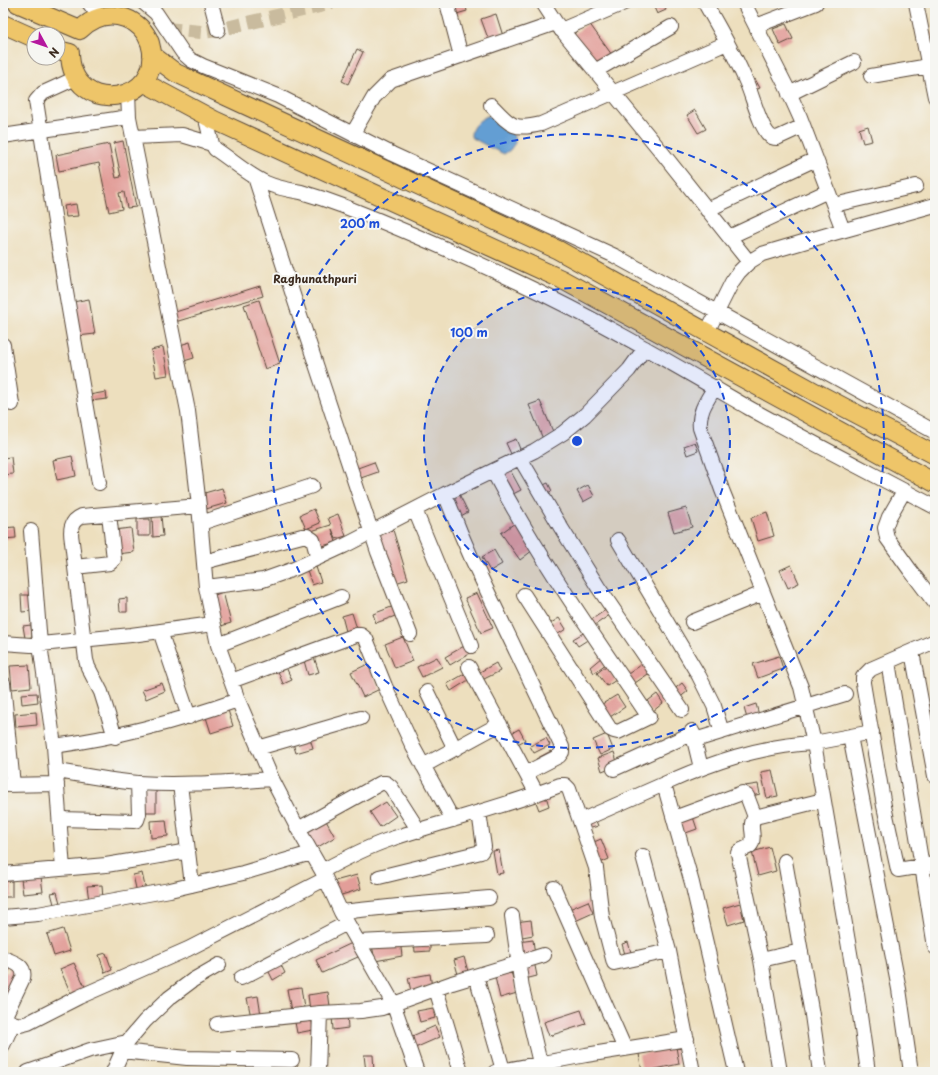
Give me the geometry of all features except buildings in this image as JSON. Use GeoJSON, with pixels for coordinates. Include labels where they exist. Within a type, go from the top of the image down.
{"type":"FeatureCollection","features":[{"type":"Feature","properties":{"kind":"main road"},"geometry":{"type":"LineString","coordinates":[[17,3],[80,30],[92,20],[94,10],[107,16],[122,17],[135,23],[141,28],[149,41],[152,55],[150,69],[143,82],[128,93],[114,97],[99,96],[86,89],[76,78],[71,66],[70,53],[66,52]]}},
{"type":"Feature","properties":{"kind":"main road"},"geometry":{"type":"LineString","coordinates":[[3,24],[26,34]]}},
{"type":"Feature","properties":{"kind":"main road"},"geometry":{"type":"LineString","coordinates":[[152,55],[176,73],[558,250],[813,391],[935,455]]}},
{"type":"Feature","properties":{"kind":"main road"},"geometry":{"type":"LineString","coordinates":[[143,82],[205,115],[561,279],[935,483]]}},
{"type":"Feature","properties":{"kind":"street"},"geometry":{"type":"LineString","coordinates":[[144,3],[156,13],[183,53],[191,60],[278,96],[392,154],[615,256],[935,432]]}},
{"type":"Feature","properties":{"kind":"street"},"geometry":{"type":"LineString","coordinates":[[211,3],[218,30]]}},
{"type":"Feature","properties":{"kind":"street"},"geometry":{"type":"LineString","coordinates":[[446,3],[461,56]]}},
{"type":"Feature","properties":{"kind":"street"},"geometry":{"type":"LineString","coordinates":[[543,3],[559,27],[749,262]]}},
{"type":"Feature","properties":{"kind":"street"},"geometry":{"type":"LineString","coordinates":[[353,133],[374,97],[391,80],[461,56],[559,27],[624,3]]}},
{"type":"Feature","properties":{"kind":"street"},"geometry":{"type":"LineString","coordinates":[[705,3],[745,78],[758,112],[769,135],[777,138],[803,126]]}},
{"type":"Feature","properties":{"kind":"street"},"geometry":{"type":"LineString","coordinates":[[744,3],[789,94],[803,126],[843,230]]}},
{"type":"Feature","properties":{"kind":"street"},"geometry":{"type":"LineString","coordinates":[[756,26],[816,3]]}},
{"type":"Feature","properties":{"kind":"street"},"geometry":{"type":"LineString","coordinates":[[916,3],[935,97]]}},
{"type":"Feature","properties":{"kind":"street"},"geometry":{"type":"LineString","coordinates":[[595,71],[671,27]]}},
{"type":"Feature","properties":{"kind":"street"},"geometry":{"type":"LineString","coordinates":[[491,105],[510,124],[526,128],[541,124],[727,43]]}},
{"type":"Feature","properties":{"kind":"street"},"geometry":{"type":"LineString","coordinates":[[789,94],[854,62]]}},
{"type":"Feature","properties":{"kind":"street"},"geometry":{"type":"LineString","coordinates":[[871,76],[929,66]]}},
{"type":"Feature","properties":{"kind":"street"},"geometry":{"type":"LineString","coordinates":[[76,78],[44,93],[36,101],[99,483]]}},
{"type":"Feature","properties":{"kind":"street"},"geometry":{"type":"LineString","coordinates":[[128,93],[129,117],[188,411],[201,523],[206,587],[218,645],[238,700],[272,779],[324,875],[344,918],[393,1003],[417,1072]]}},
{"type":"Feature","properties":{"kind":"street"},"geometry":{"type":"LineString","coordinates":[[205,115],[212,144],[215,149],[255,177],[279,188],[329,200],[399,229],[561,303],[645,348],[750,408],[935,507]]}},
{"type":"Feature","properties":{"kind":"street"},"geometry":{"type":"LineString","coordinates":[[3,136],[129,117]]}},
{"type":"Feature","properties":{"kind":"street"},"geometry":{"type":"LineString","coordinates":[[133,137],[182,135],[212,144]]}},
{"type":"Feature","properties":{"kind":"street"},"geometry":{"type":"LineString","coordinates":[[707,210],[816,159]]}},
{"type":"Feature","properties":{"kind":"street"},"geometry":{"type":"LineString","coordinates":[[255,177],[378,552],[410,634]]}},
{"type":"Feature","properties":{"kind":"street"},"geometry":{"type":"LineString","coordinates":[[834,205],[916,186]]}},
{"type":"Feature","properties":{"kind":"street"},"geometry":{"type":"LineString","coordinates":[[729,237],[828,191]]}},
{"type":"Feature","properties":{"kind":"street"},"geometry":{"type":"LineString","coordinates":[[707,332],[732,282],[739,272],[749,262],[762,254],[935,205]]}},
{"type":"Feature","properties":{"kind":"street"},"geometry":{"type":"LineString","coordinates":[[3,345],[12,404]]}},
{"type":"Feature","properties":{"kind":"street"},"geometry":{"type":"LineString","coordinates":[[206,587],[263,580],[294,569],[372,532],[445,494],[534,451],[563,433],[585,415],[630,370],[645,348]]}},
{"type":"Feature","properties":{"kind":"street"},"geometry":{"type":"LineString","coordinates":[[715,387],[701,411],[699,420],[700,428],[722,490],[795,670],[806,706],[814,743],[857,994],[868,1072]]}},
{"type":"Feature","properties":{"kind":"street"},"geometry":{"type":"LineString","coordinates":[[520,458],[598,587],[682,710]]}},
{"type":"Feature","properties":{"kind":"street"},"geometry":{"type":"LineString","coordinates":[[493,471],[511,505],[557,578],[650,716],[618,732],[610,728],[524,595]]}},
{"type":"Feature","properties":{"kind":"street"},"geometry":{"type":"LineString","coordinates":[[201,523],[312,486]]}},
{"type":"Feature","properties":{"kind":"street"},"geometry":{"type":"LineString","coordinates":[[904,491],[884,528],[887,538],[935,603]]}},
{"type":"Feature","properties":{"kind":"street"},"geometry":{"type":"LineString","coordinates":[[445,494],[463,540],[562,747],[562,752],[559,756],[526,773]]}},
{"type":"Feature","properties":{"kind":"street"},"geometry":{"type":"LineString","coordinates":[[115,736],[101,692],[88,667],[83,640],[71,532],[73,522],[82,516],[199,506]]}},
{"type":"Feature","properties":{"kind":"street"},"geometry":{"type":"LineString","coordinates":[[415,510],[471,646]]}},
{"type":"Feature","properties":{"kind":"street"},"geometry":{"type":"LineString","coordinates":[[75,568],[110,563],[114,559],[109,514]]}},
{"type":"Feature","properties":{"kind":"street"},"geometry":{"type":"LineString","coordinates":[[31,531],[40,644],[54,746],[63,868]]}},
{"type":"Feature","properties":{"kind":"street"},"geometry":{"type":"LineString","coordinates":[[204,562],[307,536],[313,540],[318,558]]}},
{"type":"Feature","properties":{"kind":"street"},"geometry":{"type":"LineString","coordinates":[[618,540],[699,676],[714,706],[722,732]]}},
{"type":"Feature","properties":{"kind":"street"},"geometry":{"type":"LineString","coordinates":[[692,622],[763,593]]}},
{"type":"Feature","properties":{"kind":"street"},"geometry":{"type":"LineString","coordinates":[[218,645],[342,597]]}},
{"type":"Feature","properties":{"kind":"street"},"geometry":{"type":"LineString","coordinates":[[3,643],[30,645],[213,624]]}},
{"type":"Feature","properties":{"kind":"street"},"geometry":{"type":"LineString","coordinates":[[160,631],[189,717]]}},
{"type":"Feature","properties":{"kind":"street"},"geometry":{"type":"LineString","coordinates":[[231,681],[356,635],[361,635],[366,639],[402,723],[423,766],[453,820]]}},
{"type":"Feature","properties":{"kind":"street"},"geometry":{"type":"LineString","coordinates":[[928,865],[898,870],[884,806],[863,677],[871,669],[935,641]]}},
{"type":"Feature","properties":{"kind":"street"},"geometry":{"type":"LineString","coordinates":[[912,652],[935,776]]}},
{"type":"Feature","properties":{"kind":"street"},"geometry":{"type":"LineString","coordinates":[[888,662],[928,865],[935,947]]}},
{"type":"Feature","properties":{"kind":"street"},"geometry":{"type":"LineString","coordinates":[[469,667],[537,794]]}},
{"type":"Feature","properties":{"kind":"street"},"geometry":{"type":"LineString","coordinates":[[3,683],[8,785],[57,778],[180,784],[272,779]]}},
{"type":"Feature","properties":{"kind":"street"},"geometry":{"type":"LineString","coordinates":[[427,692],[455,749]]}},
{"type":"Feature","properties":{"kind":"street"},"geometry":{"type":"LineString","coordinates":[[614,769],[693,734],[722,732],[845,694]]}},
{"type":"Feature","properties":{"kind":"street"},"geometry":{"type":"LineString","coordinates":[[54,746],[115,736],[189,717],[238,700]]}},
{"type":"Feature","properties":{"kind":"street"},"geometry":{"type":"LineString","coordinates":[[258,748],[361,718]]}},
{"type":"Feature","properties":{"kind":"street"},"geometry":{"type":"LineString","coordinates":[[423,766],[500,724]]}},
{"type":"Feature","properties":{"kind":"street"},"geometry":{"type":"LineString","coordinates":[[580,821],[724,759],[789,744],[814,743],[872,732]]}},
{"type":"Feature","properties":{"kind":"street"},"geometry":{"type":"LineString","coordinates":[[693,734],[701,768]]}},
{"type":"Feature","properties":{"kind":"street"},"geometry":{"type":"LineString","coordinates":[[850,736],[899,989],[911,1072]]}},
{"type":"Feature","properties":{"kind":"street"},"geometry":{"type":"LineString","coordinates":[[60,819],[137,820],[139,814],[138,783]]}},
{"type":"Feature","properties":{"kind":"street"},"geometry":{"type":"LineString","coordinates":[[298,829],[381,783],[386,783],[391,787],[419,831]]}},
{"type":"Feature","properties":{"kind":"street"},"geometry":{"type":"LineString","coordinates":[[180,784],[192,885]]}},
{"type":"Feature","properties":{"kind":"street"},"geometry":{"type":"LineString","coordinates":[[664,784],[695,897],[736,1072]]}},
{"type":"Feature","properties":{"kind":"street"},"geometry":{"type":"LineString","coordinates":[[6,1020],[20,1025],[28,1023],[79,997],[188,949],[324,875],[365,849],[391,839],[537,794],[560,785],[565,785],[569,788],[596,868],[602,917],[614,963],[668,951]]}},
{"type":"Feature","properties":{"kind":"street"},"geometry":{"type":"LineString","coordinates":[[674,818],[742,793],[747,796],[755,817]]}},
{"type":"Feature","properties":{"kind":"street"},"geometry":{"type":"LineString","coordinates":[[780,1072],[761,960],[738,854],[740,850],[752,845],[751,824],[755,817],[823,800]]}},
{"type":"Feature","properties":{"kind":"street"},"geometry":{"type":"LineString","coordinates":[[379,877],[481,852],[484,847],[479,812]]}},
{"type":"Feature","properties":{"kind":"street"},"geometry":{"type":"LineString","coordinates":[[3,874],[142,860],[188,851]]}},
{"type":"Feature","properties":{"kind":"street"},"geometry":{"type":"LineString","coordinates":[[3,918],[38,914],[170,890],[243,873],[311,853]]}},
{"type":"Feature","properties":{"kind":"street"},"geometry":{"type":"LineString","coordinates":[[644,856],[668,951],[693,1072]]}},
{"type":"Feature","properties":{"kind":"street"},"geometry":{"type":"LineString","coordinates":[[785,861],[820,1072]]}},
{"type":"Feature","properties":{"kind":"street"},"geometry":{"type":"LineString","coordinates":[[554,888],[625,1049]]}},
{"type":"Feature","properties":{"kind":"street"},"geometry":{"type":"LineString","coordinates":[[241,978],[344,918],[408,905],[489,898]]}},
{"type":"Feature","properties":{"kind":"street"},"geometry":{"type":"LineString","coordinates":[[512,916],[534,1067]]}},
{"type":"Feature","properties":{"kind":"street"},"geometry":{"type":"LineString","coordinates":[[358,942],[487,936]]}},
{"type":"Feature","properties":{"kind":"street"},"geometry":{"type":"LineString","coordinates":[[761,960],[801,951]]}},
{"type":"Feature","properties":{"kind":"street"},"geometry":{"type":"LineString","coordinates":[[217,1024],[320,1013],[371,1010],[544,955]]}},
{"type":"Feature","properties":{"kind":"street"},"geometry":{"type":"LineString","coordinates":[[3,958],[19,965],[23,968],[24,973],[24,978],[6,1020],[3,1045]]}},
{"type":"Feature","properties":{"kind":"street"},"geometry":{"type":"LineString","coordinates":[[113,1072],[124,1047],[145,1021],[169,998],[193,980],[219,965]]}},
{"type":"Feature","properties":{"kind":"street"},"geometry":{"type":"LineString","coordinates":[[476,976],[499,1071],[534,1067],[625,1049],[687,1039]]}},
{"type":"Feature","properties":{"kind":"street"},"geometry":{"type":"LineString","coordinates":[[436,989],[461,1072]]}},
{"type":"Feature","properties":{"kind":"street"},"geometry":{"type":"LineString","coordinates":[[318,1072],[320,1013]]}},
{"type":"Feature","properties":{"kind":"street"},"geometry":{"type":"LineString","coordinates":[[34,1070],[90,1050],[124,1047],[187,1058],[292,1060]]}},
{"type":"Feature","properties":{"kind":"street"},"geometry":{"type":"LineString","coordinates":[[34,1070],[53,1072]]}},
{"type":"Feature","properties":{"kind":"water"},"geometry":{"type":"Polygon","coordinates":[[[487,116],[492,116],[499,123],[510,130],[514,137],[515,143],[510,150],[504,154],[471,137],[474,127],[478,122],[487,116]]]}},
{"type":"Feature","properties":{"kind":"tunnel"},"geometry":{"type":"LineString","coordinates":[[166,29],[202,32],[218,30],[332,3]]}},
{"type":"Feature","properties":{"kind":"district","name":"Raghunathpuri"},"geometry":{"type":"Point","coordinates":[315,278]}}]}
